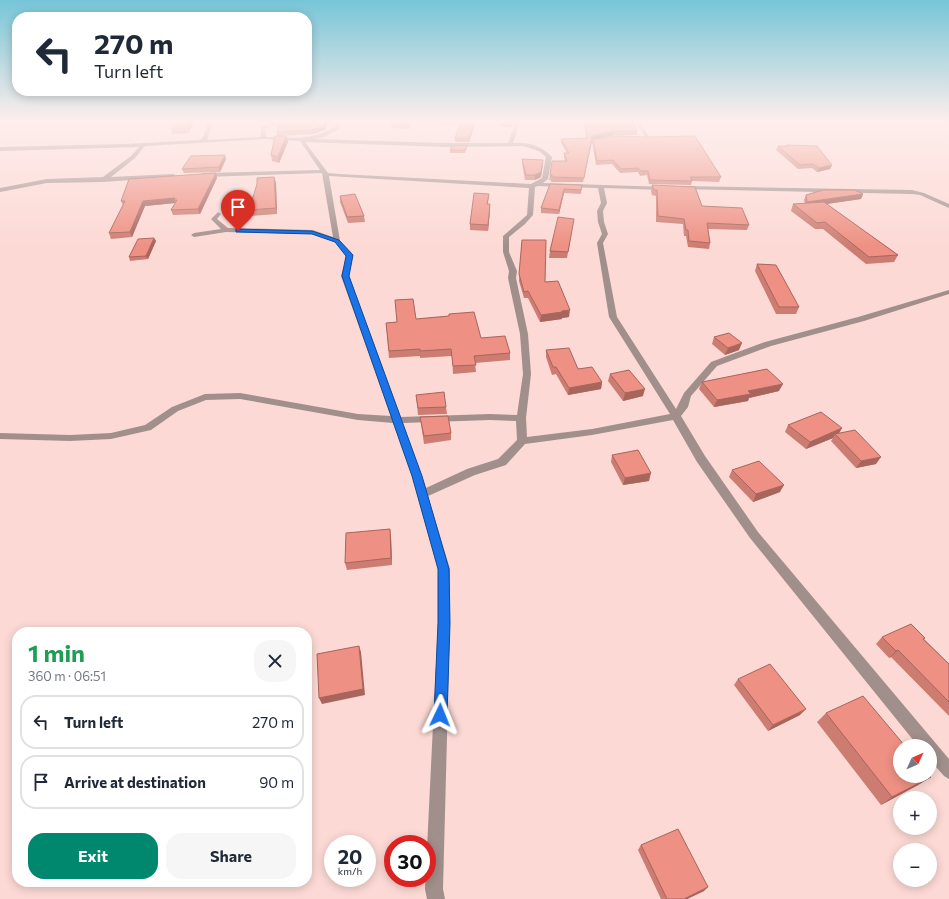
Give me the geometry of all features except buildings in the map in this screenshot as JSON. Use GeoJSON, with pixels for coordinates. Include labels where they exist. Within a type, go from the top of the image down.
{"type":"FeatureCollection","features":[{"type":"Feature","properties":{"kind":"street"},"geometry":{"type":"LineString","coordinates":[[103,180],[126,163]]}},
{"type":"Feature","properties":{"kind":"street"},"geometry":{"type":"LineString","coordinates":[[318,163],[325,173],[337,241]]}},
{"type":"Feature","properties":{"kind":"street"},"geometry":{"type":"LineString","coordinates":[[534,185],[545,179],[548,163]]}},
{"type":"Feature","properties":{"kind":"street"},"geometry":{"type":"LineString","coordinates":[[200,175],[325,173],[340,176],[534,185],[912,192],[922,194],[949,206]]}},
{"type":"Feature","properties":{"kind":"street"},"geometry":{"type":"LineString","coordinates":[[0,190],[47,181],[176,176]]}},
{"type":"Feature","properties":{"kind":"street"},"geometry":{"type":"LineString","coordinates":[[522,441],[521,418],[527,374],[524,334],[512,278],[513,271],[506,252],[506,236],[530,216],[534,185]]}},
{"type":"Feature","properties":{"kind":"street"},"geometry":{"type":"LineString","coordinates":[[601,186],[604,203],[600,211],[601,222],[605,234],[600,243],[613,317],[676,416],[701,459],[754,535],[922,739]]}},
{"type":"Feature","properties":{"kind":"street"},"geometry":{"type":"LineString","coordinates":[[218,214],[214,219],[226,230]]}},
{"type":"Feature","properties":{"kind":"street"},"geometry":{"type":"LineString","coordinates":[[194,235],[226,230],[312,232],[337,241],[350,255],[345,276],[397,420],[422,494],[444,569],[444,623],[434,889],[436,899]]}},
{"type":"Feature","properties":{"kind":"street"},"geometry":{"type":"LineString","coordinates":[[422,494],[471,472],[502,462],[522,441],[592,432],[676,416],[687,396],[714,364],[768,344],[861,319],[949,292]]}},
{"type":"Feature","properties":{"kind":"street"},"geometry":{"type":"LineString","coordinates":[[0,436],[70,438],[111,436],[148,428],[174,409],[205,397],[240,396],[358,417],[397,420],[498,416],[521,418]]}},
{"type":"Feature","properties":{"kind":"street"},"geometry":{"type":"LineString","coordinates":[[937,756],[949,771]]}},
{"type":"Feature","properties":{"kind":"route"},"geometry":{"type":"LineString","coordinates":[[238,231],[312,232],[337,241],[350,255],[345,276],[417,476],[444,569],[444,623],[440,715]]}}]}
